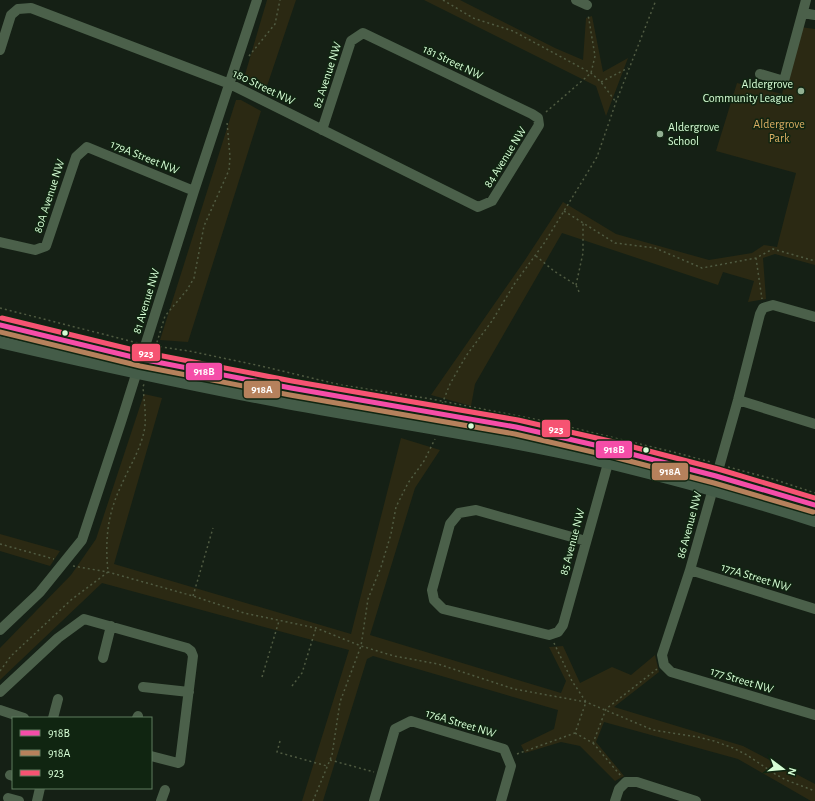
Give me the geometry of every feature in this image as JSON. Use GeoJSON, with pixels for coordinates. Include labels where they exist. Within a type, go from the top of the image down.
{"type":"FeatureCollection","features":[{"type":"Feature","properties":{"kind":"main road"},"geometry":{"type":"LineString","coordinates":[[0,326],[146,360],[291,388],[516,427],[612,449],[716,476],[815,505]]}},
{"type":"Feature","properties":{"kind":"main road"},"geometry":{"type":"LineString","coordinates":[[0,342],[142,374],[288,403],[437,428],[608,463],[712,490],[815,521]]}},
{"type":"Feature","properties":{"kind":"street","name":"81 Avenue NW"},"geometry":{"type":"LineString","coordinates":[[0,630],[40,592],[82,540],[142,374],[146,360],[146,345],[194,191],[257,0]]}},
{"type":"Feature","properties":{"kind":"street"},"geometry":{"type":"LineString","coordinates":[[576,0],[587,5]]}},
{"type":"Feature","properties":{"kind":"street"},"geometry":{"type":"LineString","coordinates":[[760,74],[784,81],[806,0]]}},
{"type":"Feature","properties":{"kind":"street","name":"180 Street NW"},"geometry":{"type":"LineString","coordinates":[[0,50],[11,15],[18,9],[31,8],[230,84],[478,207]]}},
{"type":"Feature","properties":{"kind":"street"},"geometry":{"type":"LineString","coordinates":[[803,13],[815,15]]}},
{"type":"Feature","properties":{"kind":"street","name":"181 Street NW"},"geometry":{"type":"LineString","coordinates":[[363,33],[535,116]]}},
{"type":"Feature","properties":{"kind":"street","name":"82 Avenue NW"},"geometry":{"type":"LineString","coordinates":[[322,130],[351,41],[363,33]]}},
{"type":"Feature","properties":{"kind":"street","name":"84 Avenue NW"},"geometry":{"type":"LineString","coordinates":[[478,207],[492,201],[539,125],[535,116]]}},
{"type":"Feature","properties":{"kind":"street","name":"179A Street NW"},"geometry":{"type":"LineString","coordinates":[[87,147],[194,191]]}},
{"type":"Feature","properties":{"kind":"street","name":"80A Avenue NW"},"geometry":{"type":"LineString","coordinates":[[0,242],[35,250],[46,246],[76,157],[87,147]]}},
{"type":"Feature","properties":{"kind":"street"},"geometry":{"type":"LineString","coordinates":[[768,307],[815,317]]}},
{"type":"Feature","properties":{"kind":"street","name":"86 Avenue NW"},"geometry":{"type":"LineString","coordinates":[[664,665],[662,656],[690,570],[738,400],[760,314],[768,307]]}},
{"type":"Feature","properties":{"kind":"street"},"geometry":{"type":"LineString","coordinates":[[738,400],[815,424]]}},
{"type":"Feature","properties":{"kind":"street","name":"85 Avenue NW"},"geometry":{"type":"LineString","coordinates":[[548,635],[558,632],[563,625],[612,449]]}},
{"type":"Feature","properties":{"kind":"street"},"geometry":{"type":"LineString","coordinates":[[548,635],[443,609],[434,600],[432,590],[450,524],[459,513],[476,510],[586,541]]}},
{"type":"Feature","properties":{"kind":"street","name":"177A Street NW"},"geometry":{"type":"LineString","coordinates":[[690,570],[815,609]]}},
{"type":"Feature","properties":{"kind":"street"},"geometry":{"type":"LineString","coordinates":[[0,692],[58,638],[81,620],[89,620],[187,648],[193,656],[180,762],[178,763],[152,756]]}},
{"type":"Feature","properties":{"kind":"street"},"geometry":{"type":"LineString","coordinates":[[103,658],[111,626]]}},
{"type":"Feature","properties":{"kind":"street","name":"177 Street NW"},"geometry":{"type":"LineString","coordinates":[[664,665],[671,672],[815,715]]}},
{"type":"Feature","properties":{"kind":"street"},"geometry":{"type":"LineString","coordinates":[[143,687],[189,692]]}},
{"type":"Feature","properties":{"kind":"street"},"geometry":{"type":"LineString","coordinates":[[53,717],[58,699]]}},
{"type":"Feature","properties":{"kind":"street"},"geometry":{"type":"LineString","coordinates":[[0,710],[21,717]]}},
{"type":"Feature","properties":{"kind":"street","name":"176A Street NW"},"geometry":{"type":"LineString","coordinates":[[382,775],[395,729],[411,721],[506,753]]}},
{"type":"Feature","properties":{"kind":"street"},"geometry":{"type":"LineString","coordinates":[[501,801],[511,766],[506,753]]}},
{"type":"Feature","properties":{"kind":"street"},"geometry":{"type":"LineString","coordinates":[[374,801],[382,775]]}},
{"type":"Feature","properties":{"kind":"street"},"geometry":{"type":"LineString","coordinates":[[615,801],[619,789],[626,782],[637,782],[696,801]]}},
{"type":"Feature","properties":{"kind":"street"},"geometry":{"type":"LineString","coordinates":[[37,801],[40,789]]}},
{"type":"Feature","properties":{"kind":"street"},"geometry":{"type":"LineString","coordinates":[[162,801],[165,790]]}},
{"type":"Feature","properties":{"kind":"street"},"geometry":{"type":"LineString","coordinates":[[8,798],[19,801]]}},
{"type":"Feature","properties":{"kind":"path"},"geometry":{"type":"LineString","coordinates":[[247,58],[275,24],[280,0]]}},
{"type":"Feature","properties":{"kind":"path"},"geometry":{"type":"LineString","coordinates":[[443,0],[473,18],[513,31],[591,73],[601,82],[616,102]]}},
{"type":"Feature","properties":{"kind":"path"},"geometry":{"type":"LineString","coordinates":[[440,414],[441,406],[450,384],[466,356],[492,321],[514,283],[536,256],[583,182],[597,156],[629,67],[656,0]]}},
{"type":"Feature","properties":{"kind":"path"},"geometry":{"type":"LineString","coordinates":[[535,116],[591,73],[595,56],[587,5]]}},
{"type":"Feature","properties":{"kind":"path"},"geometry":{"type":"LineString","coordinates":[[601,82],[629,67]]}},
{"type":"Feature","properties":{"kind":"path"},"geometry":{"type":"LineString","coordinates":[[146,360],[165,316],[187,290],[194,278],[204,226],[229,170],[230,157],[227,120]]}},
{"type":"Feature","properties":{"kind":"path"},"geometry":{"type":"LineString","coordinates":[[564,210],[615,243],[654,248],[702,268],[756,258],[773,249],[815,261]]}},
{"type":"Feature","properties":{"kind":"path"},"geometry":{"type":"LineString","coordinates":[[576,285],[583,253],[582,222]]}},
{"type":"Feature","properties":{"kind":"path"},"geometry":{"type":"LineString","coordinates":[[536,256],[554,271],[576,285],[580,294]]}},
{"type":"Feature","properties":{"kind":"path"},"geometry":{"type":"LineString","coordinates":[[756,258],[768,307]]}},
{"type":"Feature","properties":{"kind":"path"},"geometry":{"type":"LineString","coordinates":[[0,308],[146,345]]}},
{"type":"Feature","properties":{"kind":"path"},"geometry":{"type":"LineString","coordinates":[[108,572],[106,551],[107,530],[110,516],[120,487],[138,451],[145,427],[142,374]]}},
{"type":"Feature","properties":{"kind":"path"},"geometry":{"type":"LineString","coordinates":[[313,801],[330,760],[340,702],[361,646],[368,599],[381,567],[391,534],[396,507],[408,483],[424,462],[437,428]]}},
{"type":"Feature","properties":{"kind":"path"},"geometry":{"type":"LineString","coordinates":[[193,596],[213,528]]}},
{"type":"Feature","properties":{"kind":"path"},"geometry":{"type":"LineString","coordinates":[[0,544],[58,560],[73,566],[108,572],[193,596],[244,613],[316,628],[361,646],[394,656],[438,664],[514,689],[586,702],[606,709],[653,730],[698,737],[733,748],[747,755],[786,780],[815,791]]}},
{"type":"Feature","properties":{"kind":"path"},"geometry":{"type":"LineString","coordinates":[[0,671],[11,656],[70,600],[108,572]]}},
{"type":"Feature","properties":{"kind":"path"},"geometry":{"type":"LineString","coordinates":[[262,677],[278,621]]}},
{"type":"Feature","properties":{"kind":"path"},"geometry":{"type":"LineString","coordinates":[[292,686],[302,672],[316,628]]}},
{"type":"Feature","properties":{"kind":"path"},"geometry":{"type":"LineString","coordinates":[[548,635],[553,640],[572,681],[586,702]]}},
{"type":"Feature","properties":{"kind":"path"},"geometry":{"type":"LineString","coordinates":[[593,743],[606,709],[664,665]]}},
{"type":"Feature","properties":{"kind":"path"},"geometry":{"type":"LineString","coordinates":[[575,733],[586,702]]}},
{"type":"Feature","properties":{"kind":"path"},"geometry":{"type":"LineString","coordinates":[[506,753],[575,733],[593,743],[626,782]]}},
{"type":"Feature","properties":{"kind":"path"},"geometry":{"type":"LineString","coordinates":[[280,741],[277,752],[327,766]]}},
{"type":"Feature","properties":{"kind":"path"},"geometry":{"type":"LineString","coordinates":[[330,760],[382,775]]}},
{"type":"Feature","properties":{"kind":"green space"},"geometry":{"type":"Polygon","coordinates":[[[267,0],[296,0],[267,86],[244,78],[267,0]]]}},
{"type":"Feature","properties":{"kind":"green space"},"geometry":{"type":"Polygon","coordinates":[[[424,0],[460,0],[555,48],[583,60],[586,18],[592,16],[603,72],[628,58],[606,116],[596,86],[424,0]]]}},
{"type":"Feature","properties":{"kind":"green space","name":"Aldergrove Park"},"geometry":{"type":"Polygon","coordinates":[[[800,27],[815,29],[815,265],[775,254],[763,258],[766,299],[748,302],[754,281],[723,272],[718,285],[562,233],[475,384],[471,406],[431,395],[525,260],[563,202],[616,234],[709,260],[752,253],[764,245],[777,247],[796,173],[716,151],[737,83],[782,94],[800,27]]]}},
{"type":"Feature","properties":{"kind":"green space"},"geometry":{"type":"Polygon","coordinates":[[[236,100],[241,100],[261,111],[188,342],[160,340],[236,100]]]}},
{"type":"Feature","properties":{"kind":"green space"},"geometry":{"type":"Polygon","coordinates":[[[144,394],[162,398],[114,564],[351,634],[401,438],[440,450],[415,488],[370,635],[561,693],[566,681],[549,647],[563,646],[580,683],[612,667],[631,675],[655,655],[659,672],[614,707],[743,746],[815,784],[815,801],[811,801],[738,759],[604,722],[596,742],[624,776],[615,781],[580,746],[561,742],[525,753],[521,745],[554,729],[558,710],[373,656],[367,659],[323,801],[302,801],[349,650],[102,583],[0,680],[0,648],[71,575],[96,539],[144,394]]]}},
{"type":"Feature","properties":{"kind":"green space"},"geometry":{"type":"Polygon","coordinates":[[[0,534],[60,551],[50,566],[0,551],[0,534]]]}},
{"type":"Feature","properties":{"kind":"transit line","name":"923"},"geometry":{"type":"LineString","coordinates":[[2,318],[142,352],[292,381],[518,420],[614,442],[718,469],[815,498]]}},
{"type":"Feature","properties":{"kind":"transit line","name":"918B"},"geometry":{"type":"LineString","coordinates":[[0,325],[141,359],[291,388],[516,427],[612,449],[716,476],[815,505]]}},
{"type":"Feature","properties":{"kind":"transit line","name":"918A"},"geometry":{"type":"LineString","coordinates":[[0,332],[140,366],[290,395],[515,434],[610,456],[714,483],[813,512]]}},
{"type":"Feature","properties":{"kind":"place","name":"Aldergrove Community League"},"geometry":{"type":"Point","coordinates":[801,91]}},
{"type":"Feature","properties":{"kind":"place","name":"Aldergrove School"},"geometry":{"type":"Point","coordinates":[660,134]}}]}
